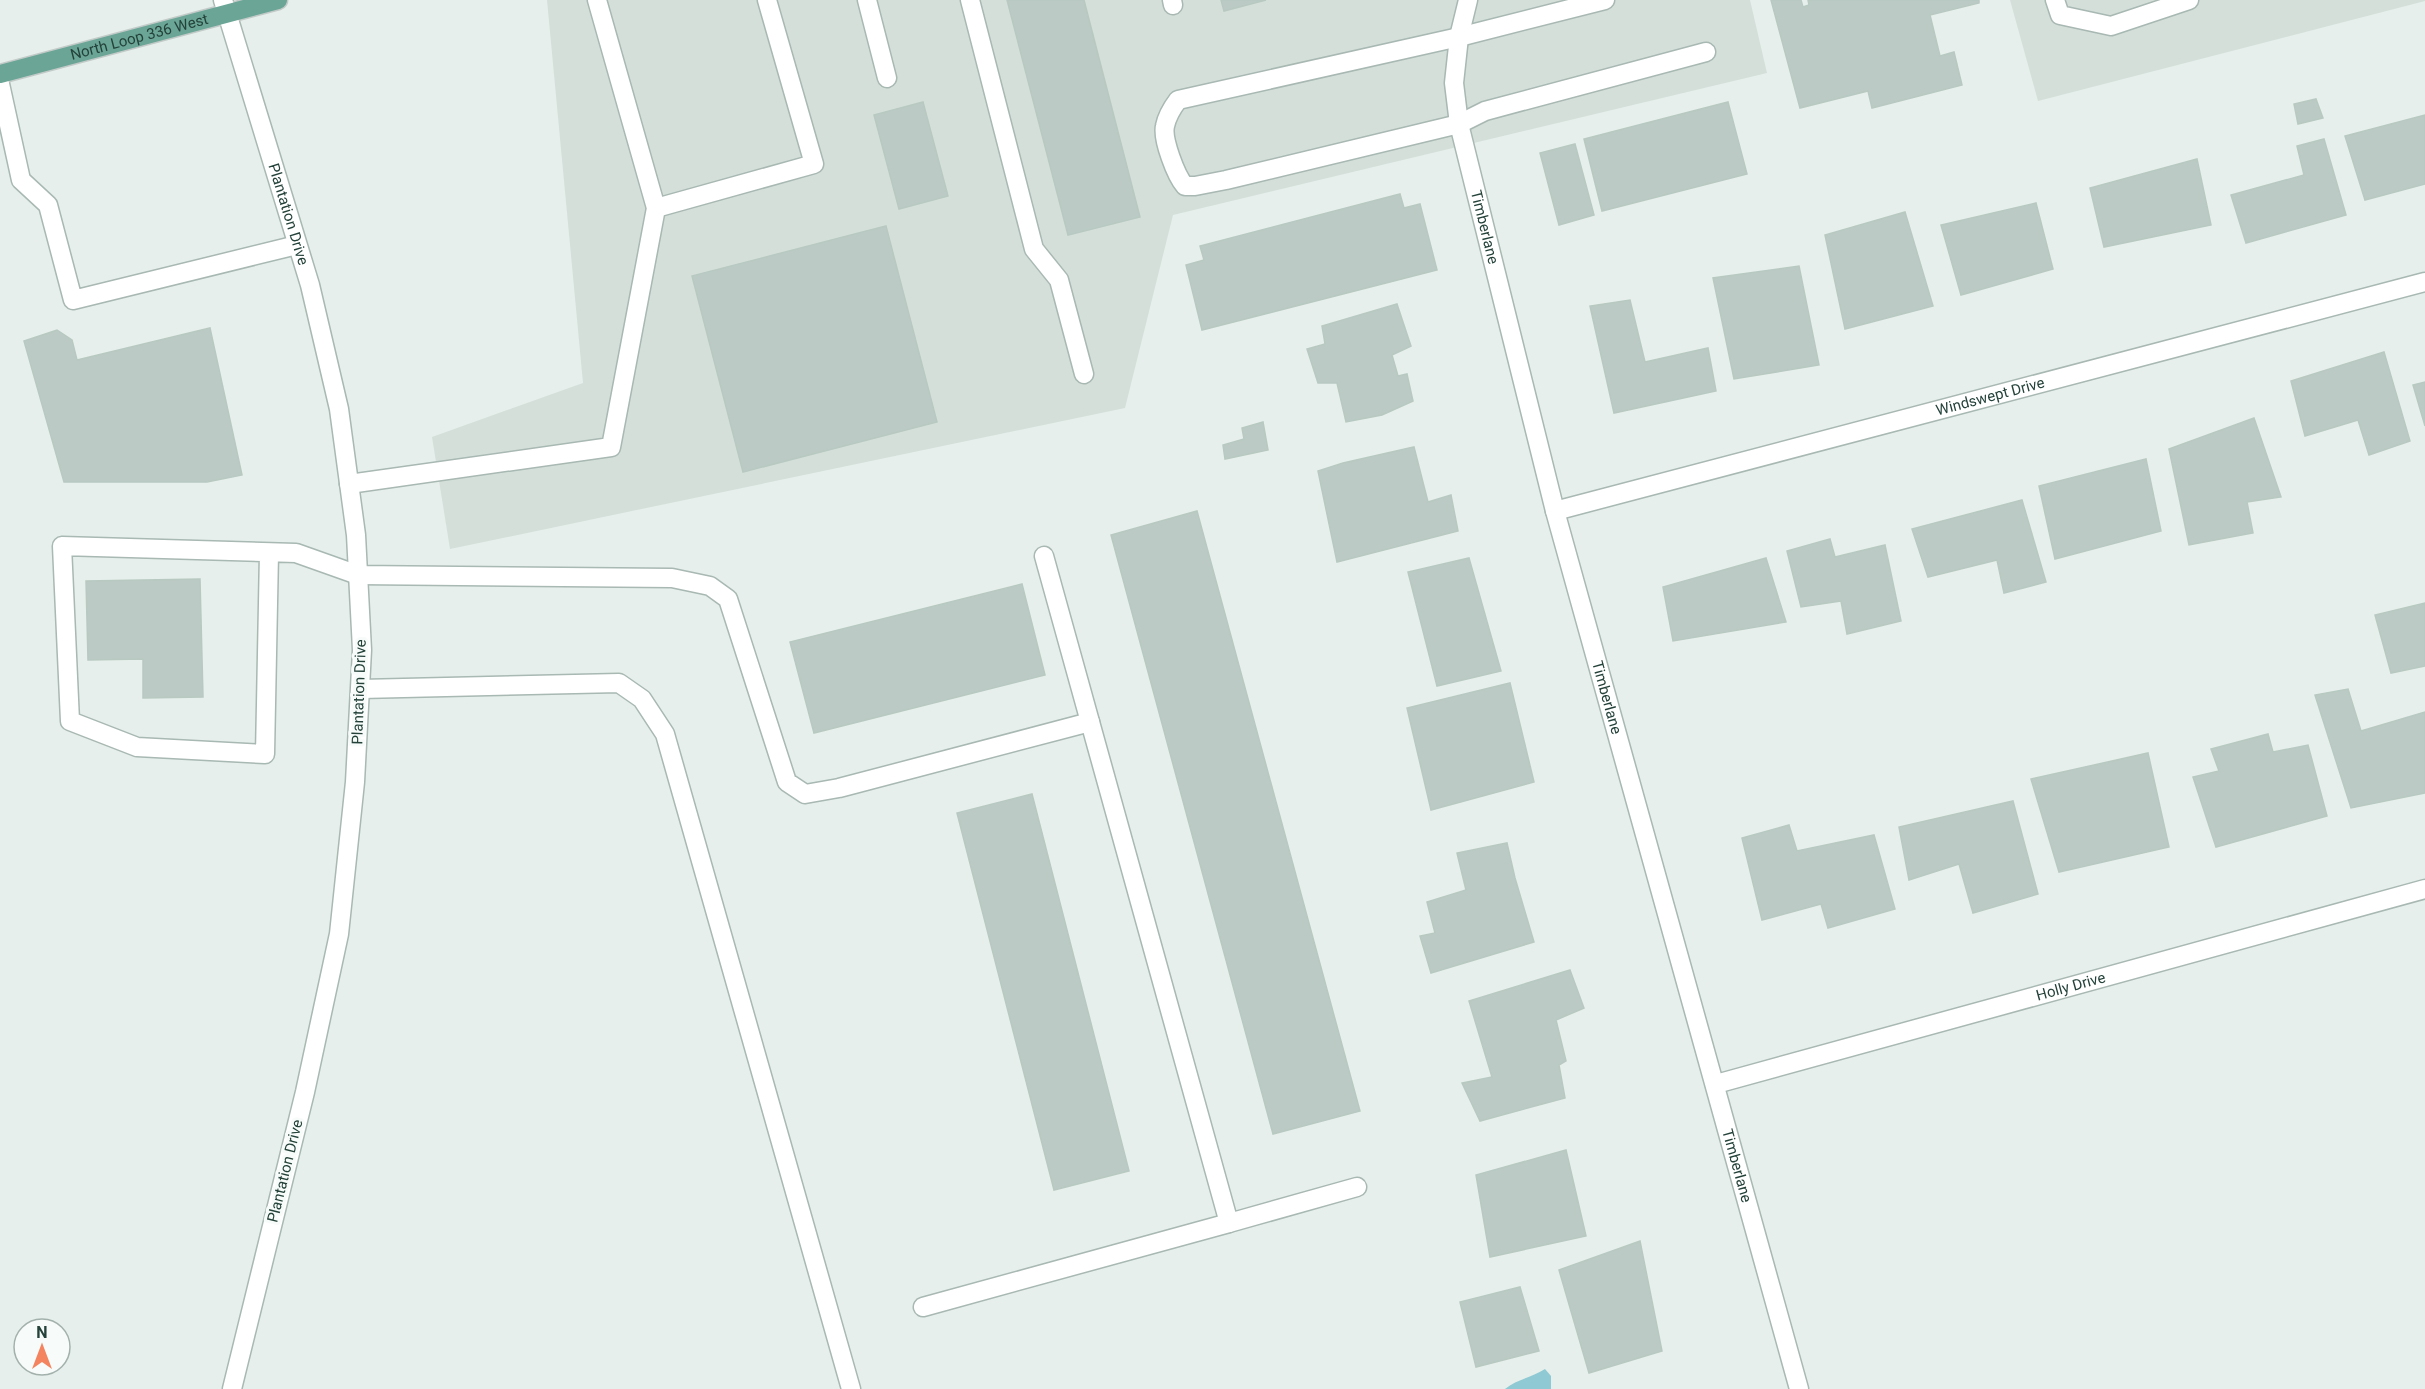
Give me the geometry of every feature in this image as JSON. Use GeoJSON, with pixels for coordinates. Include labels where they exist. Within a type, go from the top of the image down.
{"type":"FeatureCollection","features":[{"type":"Feature","properties":{"kind":"main road","name":"North Loop 336 West"},"geometry":{"type":"LineString","coordinates":[[0,74],[224,7],[278,0]]}},
{"type":"Feature","properties":{"kind":"street"},"geometry":{"type":"LineString","coordinates":[[349,484],[610,447],[656,208],[597,0]]}},
{"type":"Feature","properties":{"kind":"street"},"geometry":{"type":"LineString","coordinates":[[656,208],[814,164],[767,0]]}},
{"type":"Feature","properties":{"kind":"street"},"geometry":{"type":"LineString","coordinates":[[867,0],[887,78]]}},
{"type":"Feature","properties":{"kind":"street"},"geometry":{"type":"LineString","coordinates":[[970,0],[1034,249],[1059,280],[1084,374]]}},
{"type":"Feature","properties":{"kind":"street","name":"Timberlane"},"geometry":{"type":"LineString","coordinates":[[1468,0],[1459,37],[1454,83],[1459,124],[1554,511],[1716,1084],[1799,1389]]}},
{"type":"Feature","properties":{"kind":"street"},"geometry":{"type":"LineString","coordinates":[[1605,0],[1459,37],[1178,100],[1168,114],[1164,129],[1177,176],[1185,186],[1195,186],[1459,124],[1485,111],[1706,52]]}},
{"type":"Feature","properties":{"kind":"street"},"geometry":{"type":"LineString","coordinates":[[2055,0],[2060,15],[2111,26],[2189,0]]}},
{"type":"Feature","properties":{"kind":"street","name":"Plantation Drive"},"geometry":{"type":"LineString","coordinates":[[224,7],[309,285],[339,409],[358,575],[362,689],[339,934],[305,1092],[232,1389]]}},
{"type":"Feature","properties":{"kind":"street"},"geometry":{"type":"LineString","coordinates":[[0,84],[21,180],[48,205],[73,300],[297,245]]}},
{"type":"Feature","properties":{"kind":"street","name":"Windswept Drive"},"geometry":{"type":"LineString","coordinates":[[1554,511],[2425,282]]}},
{"type":"Feature","properties":{"kind":"street"},"geometry":{"type":"LineString","coordinates":[[269,553],[265,754],[137,747],[70,721],[62,546],[269,553],[296,554],[358,575],[672,578],[710,586],[728,599],[787,782],[805,794],[839,788],[1090,722]]}},
{"type":"Feature","properties":{"kind":"street"},"geometry":{"type":"LineString","coordinates":[[1044,556],[1229,1223]]}},
{"type":"Feature","properties":{"kind":"street"},"geometry":{"type":"LineString","coordinates":[[362,689],[619,683],[642,699],[665,734],[850,1389]]}},
{"type":"Feature","properties":{"kind":"street","name":"Holly Drive"},"geometry":{"type":"LineString","coordinates":[[1716,1084],[2425,889]]}},
{"type":"Feature","properties":{"kind":"street"},"geometry":{"type":"LineString","coordinates":[[923,1307],[1357,1187]]}},
{"type":"Feature","properties":{"kind":"shaded area"},"geometry":{"type":"Polygon","coordinates":[[[547,0],[1750,0],[1767,73],[1173,215],[1125,408],[450,549],[432,437],[583,383],[547,0]]]}},
{"type":"Feature","properties":{"kind":"shaded area"},"geometry":{"type":"Polygon","coordinates":[[[2010,0],[2425,0],[2425,1],[2038,101],[2010,0]]]}},
{"type":"Feature","properties":{"kind":"water"},"geometry":{"type":"Polygon","coordinates":[[[1545,1369],[1551,1376],[1551,1389],[1505,1389],[1514,1383],[1545,1369]]]}},
{"type":"Feature","properties":{"kind":"building"},"geometry":{"type":"Polygon","coordinates":[[[1007,0],[1084,0],[1140,217],[1068,235],[1007,0]]]}},
{"type":"Feature","properties":{"kind":"building"},"geometry":{"type":"Polygon","coordinates":[[[1221,0],[1266,0],[1224,11],[1221,0]]]}},
{"type":"Feature","properties":{"kind":"building"},"geometry":{"type":"Polygon","coordinates":[[[1771,0],[1801,0],[1803,7],[1809,5],[1808,0],[1979,0],[1979,3],[1930,15],[1940,56],[1954,52],[1962,85],[1872,108],[1868,91],[1800,108],[1771,0]]]}},
{"type":"Feature","properties":{"kind":"building"},"geometry":{"type":"Polygon","coordinates":[[[2316,99],[2323,118],[2298,124],[2294,104],[2316,99]]]}},
{"type":"Feature","properties":{"kind":"building"},"geometry":{"type":"Polygon","coordinates":[[[923,102],[948,196],[899,209],[874,115],[923,102]]]}},
{"type":"Feature","properties":{"kind":"building"},"geometry":{"type":"Polygon","coordinates":[[[1728,102],[1747,174],[1602,211],[1584,139],[1728,102]]]}},
{"type":"Feature","properties":{"kind":"building"},"geometry":{"type":"Polygon","coordinates":[[[2425,115],[2425,184],[2365,200],[2345,136],[2425,115]]]}},
{"type":"Feature","properties":{"kind":"building"},"geometry":{"type":"Polygon","coordinates":[[[2324,139],[2346,215],[2246,243],[2231,195],[2304,175],[2297,146],[2324,139]]]}},
{"type":"Feature","properties":{"kind":"building"},"geometry":{"type":"Polygon","coordinates":[[[1575,144],[1594,215],[1559,225],[1540,153],[1575,144]]]}},
{"type":"Feature","properties":{"kind":"building"},"geometry":{"type":"Polygon","coordinates":[[[2197,159],[2211,225],[2104,247],[2090,188],[2197,159]]]}},
{"type":"Feature","properties":{"kind":"building"},"geometry":{"type":"Polygon","coordinates":[[[1400,194],[1404,208],[1420,204],[1437,270],[1202,330],[1186,265],[1204,260],[1200,246],[1400,194]]]}},
{"type":"Feature","properties":{"kind":"building"},"geometry":{"type":"Polygon","coordinates":[[[2036,203],[2053,269],[1961,295],[1941,225],[2036,203]]]}},
{"type":"Feature","properties":{"kind":"building"},"geometry":{"type":"Polygon","coordinates":[[[1905,212],[1933,306],[1845,329],[1825,235],[1905,212]]]}},
{"type":"Feature","properties":{"kind":"building"},"geometry":{"type":"Polygon","coordinates":[[[886,226],[937,422],[743,472],[692,276],[886,226]]]}},
{"type":"Feature","properties":{"kind":"building"},"geometry":{"type":"Polygon","coordinates":[[[1799,266],[1819,365],[1734,379],[1713,278],[1799,266]]]}},
{"type":"Feature","properties":{"kind":"building"},"geometry":{"type":"Polygon","coordinates":[[[1630,300],[1645,362],[1708,348],[1716,391],[1614,413],[1590,306],[1630,300]]]}},
{"type":"Feature","properties":{"kind":"building"},"geometry":{"type":"Polygon","coordinates":[[[1397,304],[1411,346],[1392,355],[1398,376],[1407,374],[1413,401],[1382,415],[1346,422],[1337,383],[1318,383],[1307,349],[1325,344],[1322,326],[1397,304]]]}},
{"type":"Feature","properties":{"kind":"building"},"geometry":{"type":"Polygon","coordinates":[[[210,328],[242,475],[207,482],[64,482],[24,341],[57,330],[72,340],[77,360],[210,328]]]}},
{"type":"Feature","properties":{"kind":"building"},"geometry":{"type":"Polygon","coordinates":[[[2384,352],[2410,441],[2369,455],[2358,420],[2305,436],[2291,381],[2384,352]]]}},
{"type":"Feature","properties":{"kind":"building"},"geometry":{"type":"Polygon","coordinates":[[[2425,382],[2425,426],[2413,385],[2425,382]]]}},
{"type":"Feature","properties":{"kind":"building"},"geometry":{"type":"Polygon","coordinates":[[[2254,418],[2281,497],[2247,502],[2253,533],[2189,545],[2169,449],[2254,418]]]}},
{"type":"Feature","properties":{"kind":"building"},"geometry":{"type":"Polygon","coordinates":[[[1263,422],[1268,450],[1225,459],[1223,445],[1244,439],[1242,428],[1263,422]]]}},
{"type":"Feature","properties":{"kind":"building"},"geometry":{"type":"Polygon","coordinates":[[[1414,447],[1428,502],[1451,495],[1458,531],[1337,562],[1318,471],[1414,447]]]}},
{"type":"Feature","properties":{"kind":"building"},"geometry":{"type":"Polygon","coordinates":[[[2146,459],[2161,531],[2055,559],[2039,486],[2146,459]]]}},
{"type":"Feature","properties":{"kind":"building"},"geometry":{"type":"Polygon","coordinates":[[[2022,500],[2046,582],[2004,593],[1997,560],[1928,577],[1912,529],[2022,500]]]}},
{"type":"Feature","properties":{"kind":"building"},"geometry":{"type":"Polygon","coordinates":[[[1197,511],[1360,1111],[1273,1134],[1111,535],[1197,511]]]}},
{"type":"Feature","properties":{"kind":"building"},"geometry":{"type":"Polygon","coordinates":[[[1830,539],[1835,557],[1885,545],[1901,621],[1847,634],[1841,601],[1801,607],[1787,551],[1830,539]]]}},
{"type":"Feature","properties":{"kind":"building"},"geometry":{"type":"Polygon","coordinates":[[[1469,558],[1501,671],[1437,686],[1408,572],[1469,558]]]}},
{"type":"Feature","properties":{"kind":"building"},"geometry":{"type":"Polygon","coordinates":[[[1766,558],[1786,622],[1673,641],[1663,587],[1766,558]]]}},
{"type":"Feature","properties":{"kind":"building"},"geometry":{"type":"Polygon","coordinates":[[[200,579],[203,697],[143,698],[143,659],[88,660],[86,581],[200,579]]]}},
{"type":"Feature","properties":{"kind":"building"},"geometry":{"type":"Polygon","coordinates":[[[1022,584],[1045,675],[814,733],[790,642],[1022,584]]]}},
{"type":"Feature","properties":{"kind":"building"},"geometry":{"type":"Polygon","coordinates":[[[2425,603],[2425,666],[2391,673],[2375,615],[2425,603]]]}},
{"type":"Feature","properties":{"kind":"building"},"geometry":{"type":"Polygon","coordinates":[[[1510,683],[1534,782],[1431,810],[1407,708],[1510,683]]]}},
{"type":"Feature","properties":{"kind":"building"},"geometry":{"type":"Polygon","coordinates":[[[2348,689],[2361,731],[2425,712],[2425,793],[2351,808],[2315,695],[2348,689]]]}},
{"type":"Feature","properties":{"kind":"building"},"geometry":{"type":"Polygon","coordinates":[[[2268,734],[2273,752],[2308,745],[2327,816],[2216,847],[2193,777],[2219,771],[2211,749],[2268,734]]]}},
{"type":"Feature","properties":{"kind":"building"},"geometry":{"type":"Polygon","coordinates":[[[2148,753],[2169,847],[2059,872],[2031,779],[2148,753]]]}},
{"type":"Feature","properties":{"kind":"building"},"geometry":{"type":"Polygon","coordinates":[[[1032,794],[1129,1171],[1054,1190],[957,813],[1032,794]]]}},
{"type":"Feature","properties":{"kind":"building"},"geometry":{"type":"Polygon","coordinates":[[[2013,801],[2038,894],[1973,913],[1959,864],[1909,880],[1899,827],[2013,801]]]}},
{"type":"Feature","properties":{"kind":"building"},"geometry":{"type":"Polygon","coordinates":[[[1789,825],[1797,851],[1874,835],[1895,909],[1828,928],[1821,904],[1762,920],[1742,838],[1789,825]]]}},
{"type":"Feature","properties":{"kind":"building"},"geometry":{"type":"Polygon","coordinates":[[[1507,843],[1534,942],[1431,973],[1420,936],[1435,933],[1427,902],[1466,890],[1457,853],[1507,843]]]}},
{"type":"Feature","properties":{"kind":"building"},"geometry":{"type":"Polygon","coordinates":[[[1570,970],[1584,1008],[1556,1020],[1566,1061],[1559,1065],[1565,1098],[1480,1121],[1462,1083],[1492,1077],[1469,1001],[1570,970]]]}},
{"type":"Feature","properties":{"kind":"building"},"geometry":{"type":"Polygon","coordinates":[[[1566,1150],[1586,1236],[1490,1257],[1476,1175],[1566,1150]]]}},
{"type":"Feature","properties":{"kind":"building"},"geometry":{"type":"Polygon","coordinates":[[[1640,1241],[1662,1351],[1589,1373],[1559,1270],[1640,1241]]]}},
{"type":"Feature","properties":{"kind":"building"},"geometry":{"type":"Polygon","coordinates":[[[1520,1287],[1539,1351],[1476,1367],[1460,1302],[1520,1287]]]}}]}
